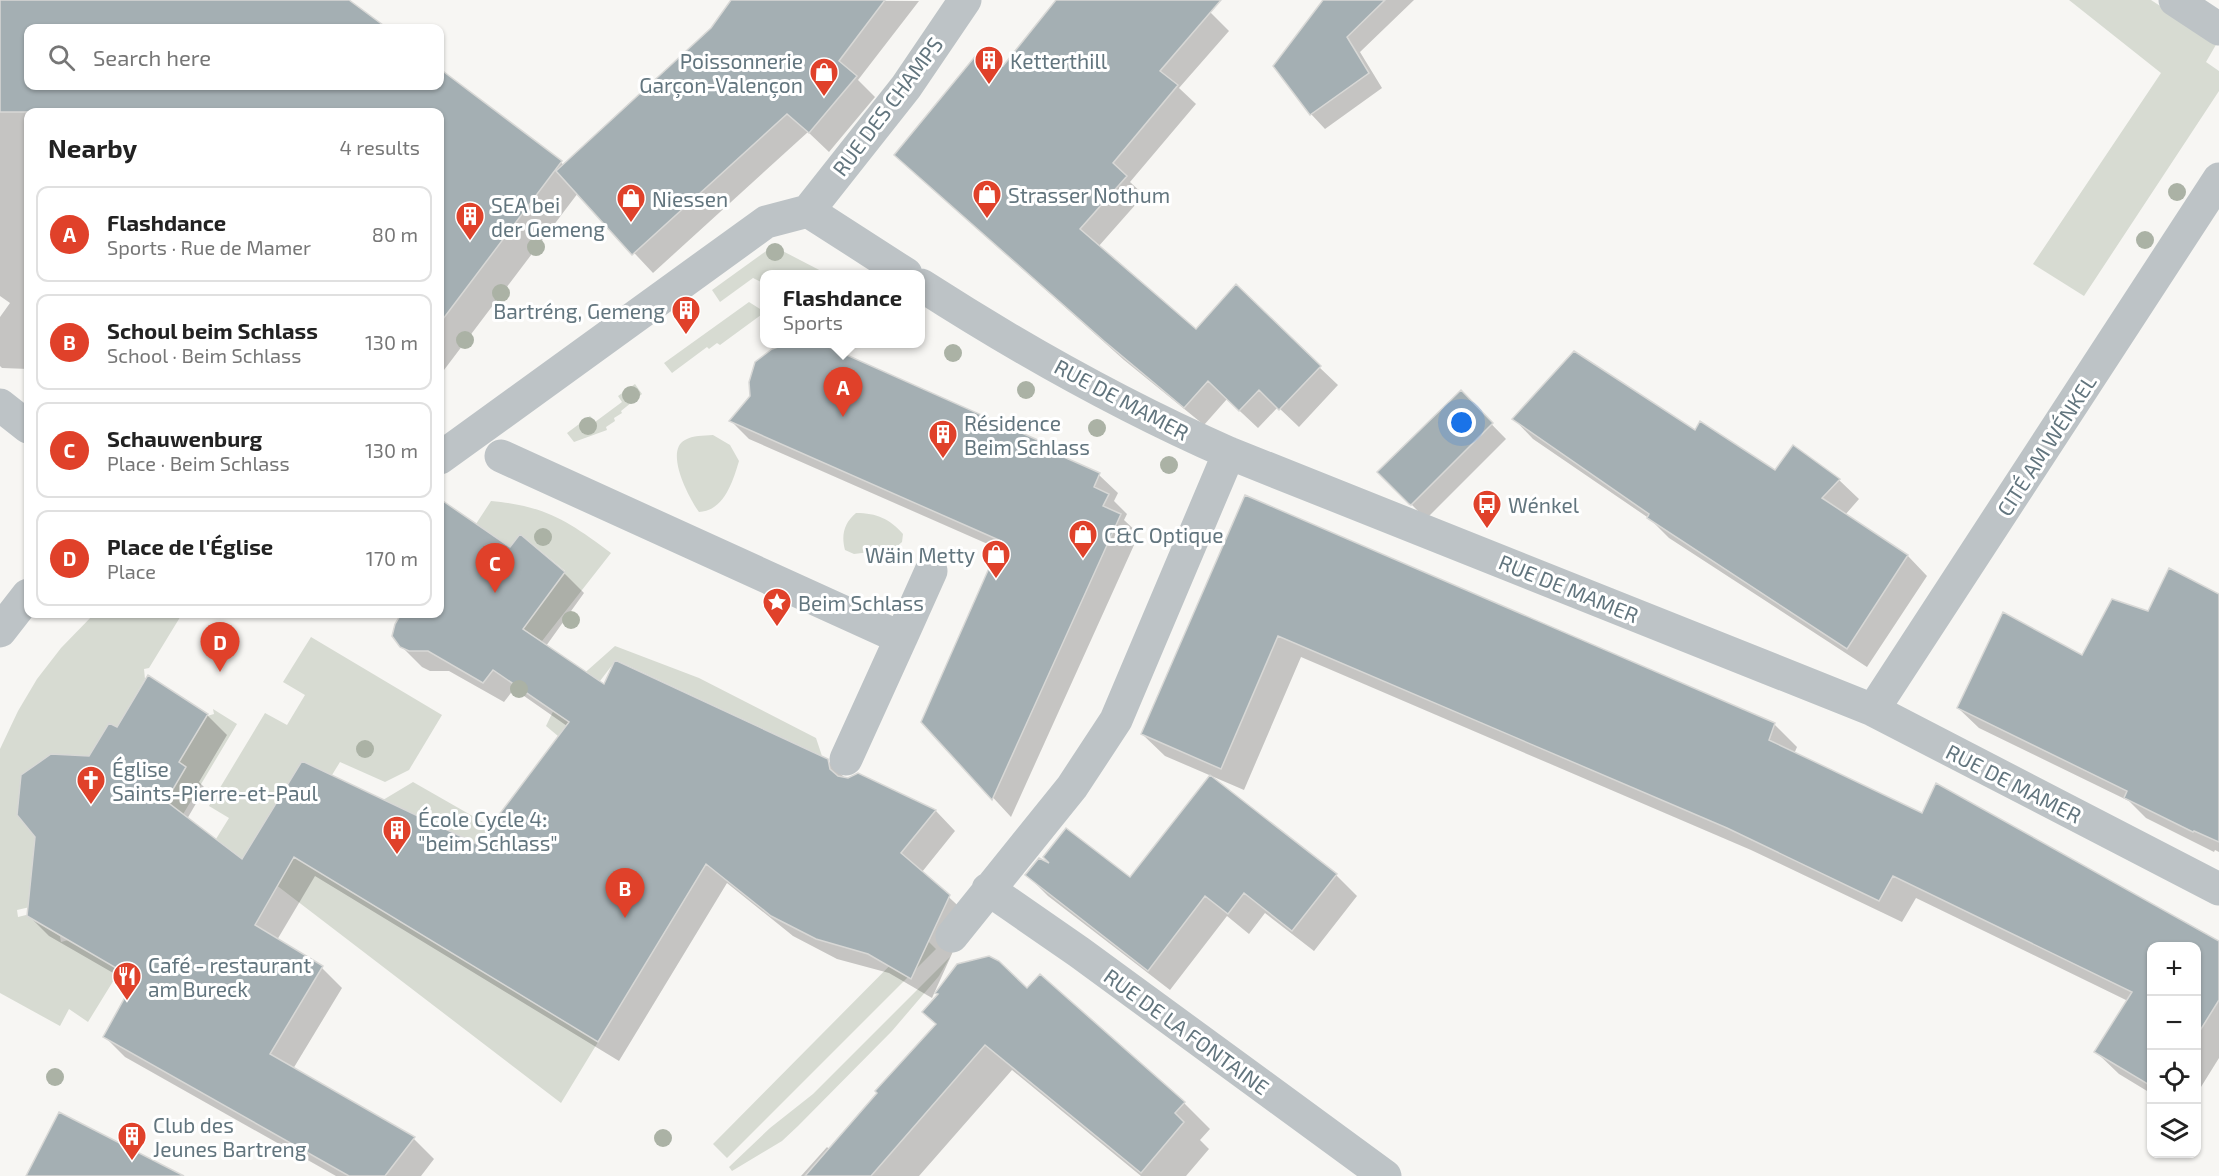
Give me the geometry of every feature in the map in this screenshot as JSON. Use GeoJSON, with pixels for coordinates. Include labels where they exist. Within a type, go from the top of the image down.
{"type":"FeatureCollection","features":[{"type":"Feature","properties":{"kind":"street","name":"RUE DES CHAMPS"},"geometry":{"type":"LineString","coordinates":[[808,211],[906,87],[964,0]]}},
{"type":"Feature","properties":{"kind":"street"},"geometry":{"type":"LineString","coordinates":[[2175,0],[2219,30]]}},
{"type":"Feature","properties":{"kind":"street","name":"CITÉ AM WÉNKEL"},"geometry":{"type":"LineString","coordinates":[[1873,710],[2219,179]]}},
{"type":"Feature","properties":{"kind":"street"},"geometry":{"type":"LineString","coordinates":[[444,455],[766,222],[808,211],[900,270]]}},
{"type":"Feature","properties":{"kind":"street","name":"RUE DE MAMER"},"geometry":{"type":"LineString","coordinates":[[925,288],[990,329],[1172,428],[1229,453],[1873,710],[2219,889]]}},
{"type":"Feature","properties":{"kind":"street"},"geometry":{"type":"LineString","coordinates":[[0,405],[24,424]]}},
{"type":"Feature","properties":{"kind":"street"},"geometry":{"type":"LineString","coordinates":[[952,936],[1071,787],[1116,720],[1229,453]]}},
{"type":"Feature","properties":{"kind":"street"},"geometry":{"type":"LineString","coordinates":[[501,456],[901,638]]}},
{"type":"Feature","properties":{"kind":"street"},"geometry":{"type":"LineString","coordinates":[[846,759],[931,572]]}},
{"type":"Feature","properties":{"kind":"street"},"geometry":{"type":"LineString","coordinates":[[0,631],[24,600]]}},
{"type":"Feature","properties":{"kind":"street","name":"RUE DE LA FONTAINE"},"geometry":{"type":"LineString","coordinates":[[988,889],[1079,952],[1385,1176]]}},
{"type":"Feature","properties":{"kind":"shaded area"},"geometry":{"type":"Polygon","coordinates":[[[2069,0],[2151,0],[2217,43],[2206,62],[2219,71],[2219,91],[2084,296],[2033,264],[2161,73],[2069,0]]]}},
{"type":"Feature","properties":{"kind":"shaded area"},"geometry":{"type":"Polygon","coordinates":[[[773,246],[819,270],[760,270],[760,282],[753,278],[720,302],[712,290],[773,246]]]}},
{"type":"Feature","properties":{"kind":"shaded area"},"geometry":{"type":"Polygon","coordinates":[[[749,302],[760,309],[760,316],[720,345],[717,343],[709,349],[707,347],[672,373],[664,363],[749,302]]]}},
{"type":"Feature","properties":{"kind":"shaded area"},"geometry":{"type":"Polygon","coordinates":[[[635,384],[642,394],[614,418],[615,421],[606,427],[607,430],[574,442],[567,433],[590,416],[595,422],[622,402],[618,396],[635,384]]]}},
{"type":"Feature","properties":{"kind":"shaded area"},"geometry":{"type":"Polygon","coordinates":[[[713,435],[730,445],[739,461],[730,486],[721,501],[708,510],[699,512],[680,475],[677,454],[679,446],[688,438],[713,435]]]}},
{"type":"Feature","properties":{"kind":"shaded area"},"geometry":{"type":"Polygon","coordinates":[[[491,501],[527,507],[556,517],[611,553],[542,641],[523,629],[565,571],[520,534],[510,547],[476,524],[491,501]]]}},
{"type":"Feature","properties":{"kind":"shaded area"},"geometry":{"type":"Polygon","coordinates":[[[856,513],[877,516],[893,524],[903,534],[902,542],[894,549],[854,554],[845,550],[844,530],[856,513]]]}},
{"type":"Feature","properties":{"kind":"shaded area"},"geometry":{"type":"Polygon","coordinates":[[[90,618],[180,618],[149,668],[144,669],[145,679],[117,727],[109,723],[106,728],[113,732],[26,825],[29,830],[53,835],[30,907],[17,910],[18,917],[26,915],[60,936],[61,942],[68,938],[120,970],[88,1022],[69,1009],[60,1026],[0,993],[0,749],[18,711],[37,679],[61,648],[90,618]]]}},
{"type":"Feature","properties":{"kind":"shaded area"},"geometry":{"type":"Polygon","coordinates":[[[311,637],[442,715],[409,770],[385,782],[340,762],[332,775],[257,834],[598,1042],[561,1103],[216,839],[229,818],[209,806],[265,713],[287,725],[305,695],[283,682],[311,637]]]}},
{"type":"Feature","properties":{"kind":"shaded area"},"geometry":{"type":"Polygon","coordinates":[[[615,646],[699,678],[816,738],[822,756],[616,660],[558,736],[546,726],[562,693],[615,646]]]}},
{"type":"Feature","properties":{"kind":"shaded area"},"geometry":{"type":"Polygon","coordinates":[[[213,709],[237,724],[182,816],[150,810],[184,770],[186,766],[179,762],[207,716],[214,714],[213,709]]]}},
{"type":"Feature","properties":{"kind":"shaded area"},"geometry":{"type":"Polygon","coordinates":[[[413,782],[490,826],[476,844],[383,800],[413,782]]]}},
{"type":"Feature","properties":{"kind":"shaded area"},"geometry":{"type":"Polygon","coordinates":[[[921,934],[936,949],[727,1158],[713,1144],[921,934]]]}},
{"type":"Feature","properties":{"kind":"shaded area"},"geometry":{"type":"Polygon","coordinates":[[[950,957],[939,976],[892,1031],[798,1126],[782,1141],[732,1171],[729,1167],[770,1128],[813,1094],[950,957]]]}},
{"type":"Feature","properties":{"kind":"building","name":"SEA bei der Gemeng"},"geometry":{"type":"Polygon","coordinates":[[[0,0],[349,0],[382,24],[24,24],[24,90],[444,90],[444,72],[562,161],[444,318],[444,108],[24,108],[24,112],[0,112],[0,0]]]}},
{"type":"Feature","properties":{"kind":"building"},"geometry":{"type":"Polygon","coordinates":[[[731,0],[885,0],[839,61],[857,76],[809,133],[787,114],[632,255],[556,171],[711,28],[731,0]]]}},
{"type":"Feature","properties":{"kind":"building"},"geometry":{"type":"Polygon","coordinates":[[[1056,0],[1221,0],[1160,71],[1178,85],[1113,163],[1127,176],[1080,229],[1196,329],[1236,284],[1321,366],[1279,410],[1259,390],[1239,411],[1208,381],[1184,408],[1104,341],[894,155],[982,48],[1003,66],[1056,0]]]}},
{"type":"Feature","properties":{"kind":"building"},"geometry":{"type":"Polygon","coordinates":[[[1323,0],[1385,0],[1347,37],[1369,73],[1310,115],[1273,66],[1323,0]]]}},
{"type":"Feature","properties":{"kind":"building","name":"Résidence Beim Schlass"},"geometry":{"type":"Polygon","coordinates":[[[831,348],[1040,441],[1039,446],[1100,473],[1094,487],[1109,494],[1103,506],[1121,514],[992,800],[921,722],[1001,541],[729,421],[750,396],[749,382],[755,362],[772,349],[831,348]]]}},
{"type":"Feature","properties":{"kind":"building"},"geometry":{"type":"Polygon","coordinates":[[[1574,351],[1695,430],[1700,421],[1775,470],[1793,445],[1840,479],[1822,498],[1908,555],[1847,649],[1647,518],[1649,514],[1512,419],[1574,351]]]}},
{"type":"Feature","properties":{"kind":"building"},"geometry":{"type":"Polygon","coordinates":[[[1461,390],[1493,423],[1411,505],[1377,472],[1461,390]]]}},
{"type":"Feature","properties":{"kind":"building"},"geometry":{"type":"Polygon","coordinates":[[[1245,495],[1775,723],[1769,740],[1922,813],[1936,783],[2219,941],[2219,1000],[2201,1029],[2201,942],[2147,942],[2147,1084],[2094,1052],[2132,992],[1893,876],[1879,901],[1727,828],[1278,636],[1221,769],[1141,734],[1245,495]]]}},
{"type":"Feature","properties":{"kind":"building"},"geometry":{"type":"Polygon","coordinates":[[[444,502],[510,547],[520,534],[565,572],[523,629],[604,684],[615,660],[828,759],[830,769],[838,776],[848,778],[858,773],[936,810],[901,853],[950,895],[911,979],[868,954],[816,939],[771,916],[706,864],[598,1042],[294,857],[255,925],[323,966],[270,1054],[415,1137],[385,1176],[349,1176],[103,1037],[135,979],[27,916],[35,837],[17,815],[21,775],[51,754],[89,756],[109,723],[117,727],[148,675],[208,714],[179,762],[186,767],[166,801],[242,859],[302,761],[477,844],[569,722],[493,670],[483,683],[428,651],[409,651],[400,647],[392,636],[399,618],[444,618],[444,502]]]}},
{"type":"Feature","properties":{"kind":"building"},"geometry":{"type":"Polygon","coordinates":[[[2169,568],[2219,594],[2219,842],[2193,832],[2124,798],[2127,791],[1957,708],[2003,612],[2082,655],[2112,599],[2148,611],[2169,568]]]}},
{"type":"Feature","properties":{"kind":"building"},"geometry":{"type":"Polygon","coordinates":[[[1210,775],[1337,874],[1292,931],[1244,893],[1228,914],[1205,896],[1148,971],[1025,875],[1039,858],[1049,863],[1043,857],[1066,828],[1130,877],[1210,775]]]}},
{"type":"Feature","properties":{"kind":"building"},"geometry":{"type":"Polygon","coordinates":[[[989,956],[999,961],[1027,988],[1040,974],[1185,1102],[1175,1113],[1184,1122],[1141,1173],[985,1045],[871,1176],[805,1176],[877,1093],[875,1091],[936,1024],[922,1012],[938,994],[935,993],[957,964],[989,956]]]}},
{"type":"Feature","properties":{"kind":"building"},"geometry":{"type":"Polygon","coordinates":[[[59,1112],[184,1176],[26,1176],[59,1112]]]}},
{"type":"Feature","properties":{"kind":"place","name":"Ketterthill"},"geometry":{"type":"Point","coordinates":[989,86]}},
{"type":"Feature","properties":{"kind":"place","name":"Poissonnerie Garçon-Valençon"},"geometry":{"type":"Point","coordinates":[824,98]}},
{"type":"Feature","properties":{"kind":"place","name":"Strasser Nothum"},"geometry":{"type":"Point","coordinates":[987,220]}},
{"type":"Feature","properties":{"kind":"place","name":"Niessen"},"geometry":{"type":"Point","coordinates":[631,224]}},
{"type":"Feature","properties":{"kind":"place","name":"SEA bei der Gemeng"},"geometry":{"type":"Point","coordinates":[470,242]}},
{"type":"Feature","properties":{"kind":"place","name":"Bartréng, Gemeng"},"geometry":{"type":"Point","coordinates":[686,336]}},
{"type":"Feature","properties":{"kind":"place","name":"Flashdance"},"geometry":{"type":"Point","coordinates":[843,417]}},
{"type":"Feature","properties":{"kind":"place","name":"Résidence Beim Schlass"},"geometry":{"type":"Point","coordinates":[943,460]}},
{"type":"Feature","properties":{"kind":"place","name":"Wénkel"},"geometry":{"type":"Point","coordinates":[1487,530]}},
{"type":"Feature","properties":{"kind":"place","name":"C&C Optique"},"geometry":{"type":"Point","coordinates":[1083,560]}},
{"type":"Feature","properties":{"kind":"place","name":"Wäin Metty"},"geometry":{"type":"Point","coordinates":[996,580]}},
{"type":"Feature","properties":{"kind":"place","name":"Schauwenburg"},"geometry":{"type":"Point","coordinates":[495,593]}},
{"type":"Feature","properties":{"kind":"place","name":"Beim Schlass"},"geometry":{"type":"Point","coordinates":[777,628]}},
{"type":"Feature","properties":{"kind":"place","name":"Place de l'Église"},"geometry":{"type":"Point","coordinates":[220,672]}},
{"type":"Feature","properties":{"kind":"place","name":"Église Saints-Pierre-et-Paul"},"geometry":{"type":"Point","coordinates":[91,806]}},
{"type":"Feature","properties":{"kind":"place","name":"École Cycle 4: \"beim Schlass\""},"geometry":{"type":"Point","coordinates":[397,856]}},
{"type":"Feature","properties":{"kind":"place","name":"Schoul beim Schlass"},"geometry":{"type":"Point","coordinates":[625,918]}},
{"type":"Feature","properties":{"kind":"place","name":"Café - restaurant am Bureck"},"geometry":{"type":"Point","coordinates":[127,1002]}},
{"type":"Feature","properties":{"kind":"place","name":"Club des Jeunes Bartreng"},"geometry":{"type":"Point","coordinates":[132,1162]}}]}
